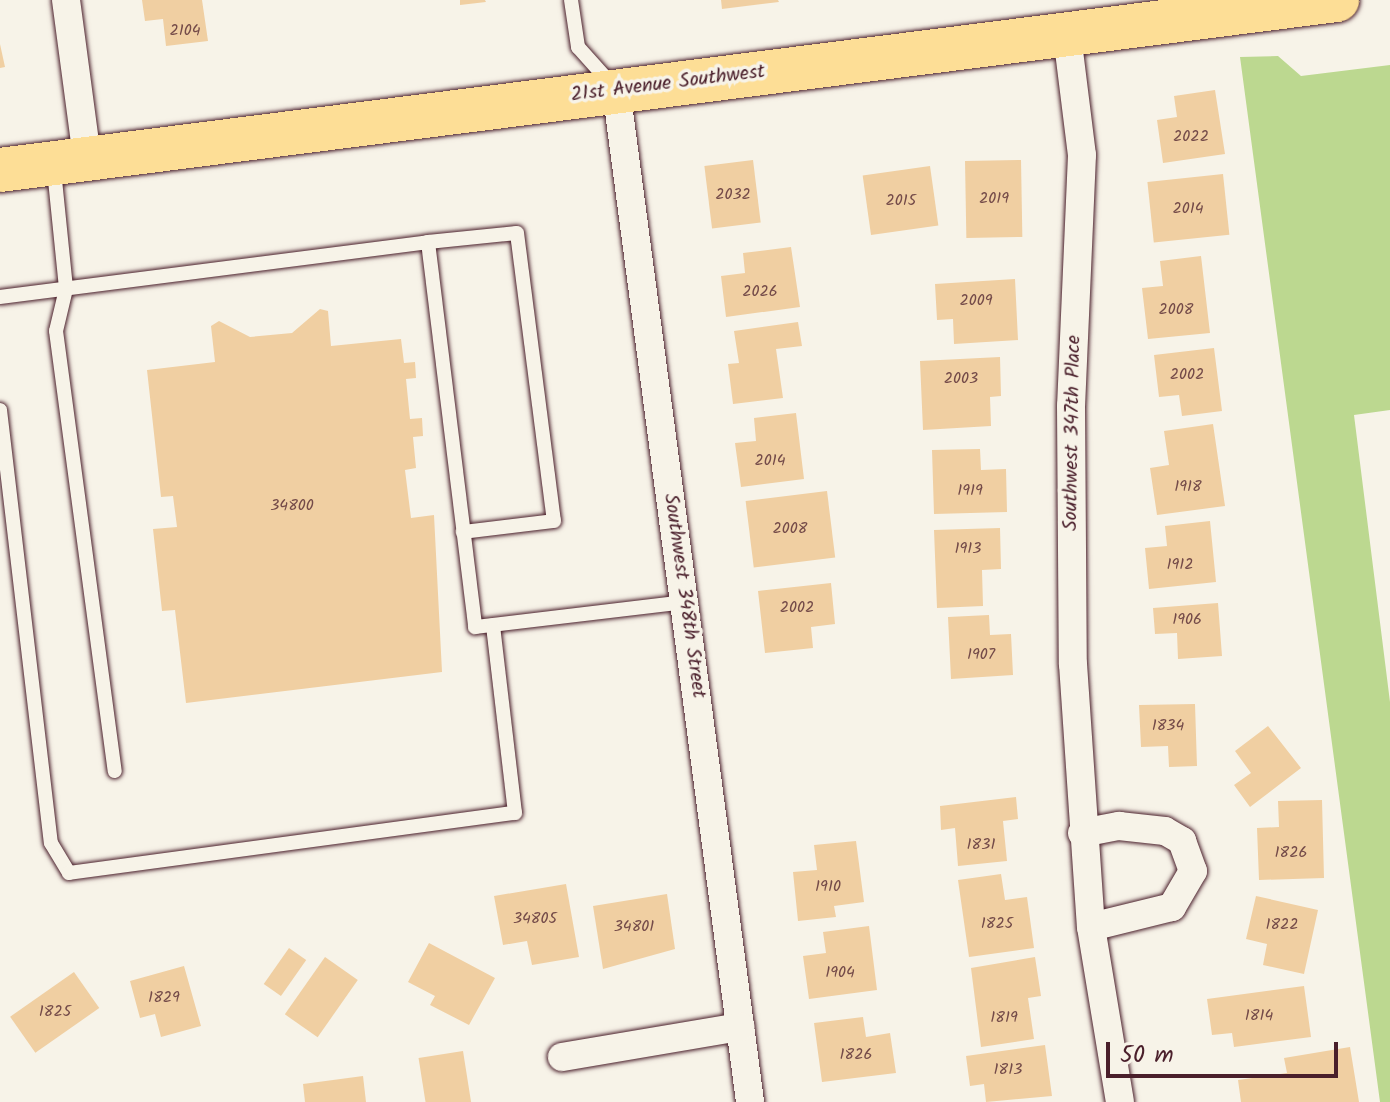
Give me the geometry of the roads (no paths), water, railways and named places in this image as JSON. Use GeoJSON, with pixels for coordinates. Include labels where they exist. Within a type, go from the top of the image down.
{"type":"FeatureCollection","features":[{"type":"Feature","properties":{"kind":"main road","name":"21st Avenue Southwest"},"geometry":{"type":"LineString","coordinates":[[0,170],[616,89],[1067,35],[1213,8],[1317,1]]}},
{"type":"Feature","properties":{"kind":"street"},"geometry":{"type":"LineString","coordinates":[[66,0],[70,161]]}},
{"type":"Feature","properties":{"kind":"street","name":"Southwest 347th Place"},"geometry":{"type":"LineString","coordinates":[[1067,35],[1082,155],[1071,406],[1082,833],[1091,927],[1120,1102]]}},
{"type":"Feature","properties":{"kind":"street","name":"Southwest 348th Street"},"geometry":{"type":"LineString","coordinates":[[616,89],[750,1102]]}},
{"type":"Feature","properties":{"kind":"street"},"geometry":{"type":"LineString","coordinates":[[1082,833],[1119,826],[1165,831],[1182,841],[1193,871],[1172,907],[1091,927]]}},
{"type":"Feature","properties":{"kind":"street"},"geometry":{"type":"LineString","coordinates":[[562,1057],[740,1027]]}},
{"type":"Feature","properties":{"kind":"lane"},"geometry":{"type":"LineString","coordinates":[[571,0],[578,47],[616,89]]}},
{"type":"Feature","properties":{"kind":"lane"},"geometry":{"type":"LineString","coordinates":[[70,161],[66,289],[56,331],[115,771]]}},
{"type":"Feature","properties":{"kind":"lane"},"geometry":{"type":"LineString","coordinates":[[0,297],[517,233],[554,521],[463,532]]}},
{"type":"Feature","properties":{"kind":"lane"},"geometry":{"type":"LineString","coordinates":[[428,242],[475,627],[685,602]]}},
{"type":"Feature","properties":{"kind":"lane"},"geometry":{"type":"LineString","coordinates":[[0,410],[51,843],[69,873],[515,813],[493,625]]}}]}
